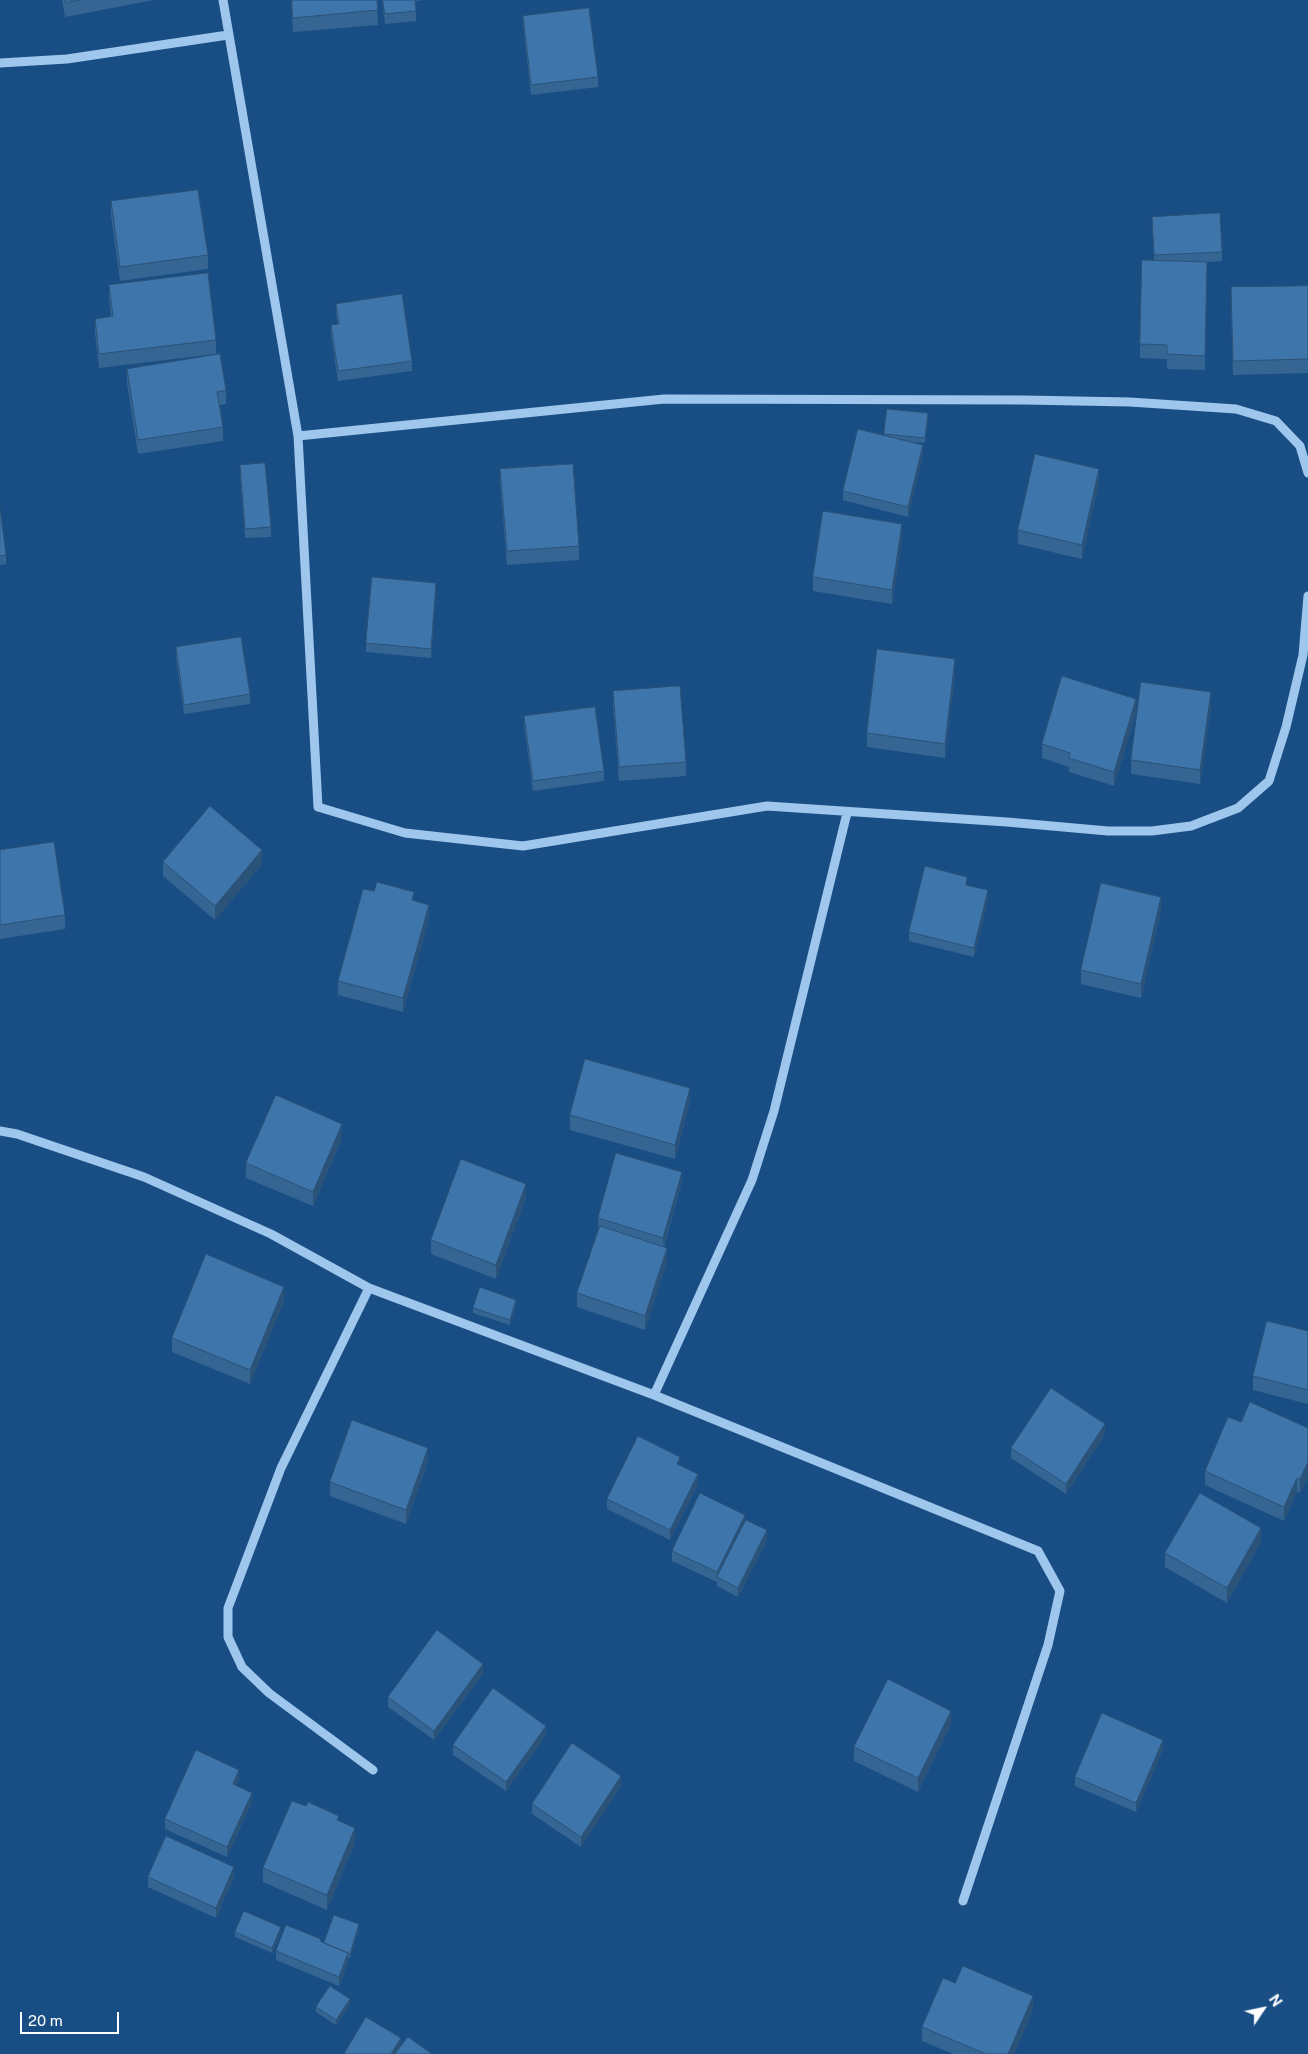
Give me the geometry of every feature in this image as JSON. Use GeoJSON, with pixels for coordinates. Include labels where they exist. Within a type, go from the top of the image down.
{"type":"FeatureCollection","features":[{"type":"Feature","properties":{"kind":"street"},"geometry":{"type":"LineString","coordinates":[[223,0],[298,436],[318,807],[405,833],[523,846],[767,806],[847,813],[1008,822],[1108,831],[1152,831],[1191,826],[1238,808],[1269,781],[1286,727],[1303,656],[1308,596]]}},
{"type":"Feature","properties":{"kind":"street"},"geometry":{"type":"LineString","coordinates":[[0,64],[68,59],[228,35]]}},
{"type":"Feature","properties":{"kind":"street"},"geometry":{"type":"LineString","coordinates":[[298,436],[664,399],[1130,402],[1236,409],[1276,421],[1300,446],[1308,473]]}},
{"type":"Feature","properties":{"kind":"street"},"geometry":{"type":"LineString","coordinates":[[654,1395],[752,1180],[774,1110],[847,813]]}},
{"type":"Feature","properties":{"kind":"street"},"geometry":{"type":"LineString","coordinates":[[0,1130],[144,1177],[271,1234],[369,1288],[654,1395],[1038,1551],[1060,1591],[1048,1645],[963,1900]]}},
{"type":"Feature","properties":{"kind":"street"},"geometry":{"type":"LineString","coordinates":[[369,1288],[281,1468],[228,1608],[228,1637],[242,1667],[269,1693],[372,1770]]}},
{"type":"Feature","properties":{"kind":"building"},"geometry":{"type":"Polygon","coordinates":[[[65,0],[80,0],[65,3],[65,0]]]}},
{"type":"Feature","properties":{"kind":"building"},"geometry":{"type":"Polygon","coordinates":[[[292,0],[377,0],[378,10],[293,18],[292,0]]]}},
{"type":"Feature","properties":{"kind":"building"},"geometry":{"type":"Polygon","coordinates":[[[383,0],[415,0],[416,11],[385,14],[383,0]]]}},
{"type":"Feature","properties":{"kind":"building"},"geometry":{"type":"Polygon","coordinates":[[[589,8],[598,77],[531,85],[523,16],[589,8]]]}},
{"type":"Feature","properties":{"kind":"building"},"geometry":{"type":"Polygon","coordinates":[[[198,190],[208,255],[120,267],[111,201],[198,190]]]}},
{"type":"Feature","properties":{"kind":"building"},"geometry":{"type":"Polygon","coordinates":[[[1220,213],[1222,252],[1154,255],[1152,217],[1220,213]]]}},
{"type":"Feature","properties":{"kind":"building"},"geometry":{"type":"Polygon","coordinates":[[[1142,260],[1207,262],[1205,356],[1167,354],[1167,345],[1140,344],[1142,260]]]}},
{"type":"Feature","properties":{"kind":"building"},"geometry":{"type":"Polygon","coordinates":[[[208,273],[216,340],[99,354],[95,319],[113,316],[109,285],[208,273]]]}},
{"type":"Feature","properties":{"kind":"building"},"geometry":{"type":"Polygon","coordinates":[[[1308,286],[1308,359],[1233,361],[1231,287],[1308,286]]]}},
{"type":"Feature","properties":{"kind":"building"},"geometry":{"type":"Polygon","coordinates":[[[402,294],[412,361],[338,371],[331,325],[339,324],[336,304],[402,294]]]}},
{"type":"Feature","properties":{"kind":"building"},"geometry":{"type":"Polygon","coordinates":[[[220,354],[226,390],[217,392],[223,427],[138,440],[127,369],[220,354]]]}},
{"type":"Feature","properties":{"kind":"building"},"geometry":{"type":"Polygon","coordinates":[[[887,409],[928,413],[925,438],[884,434],[887,409]]]}},
{"type":"Feature","properties":{"kind":"building"},"geometry":{"type":"Polygon","coordinates":[[[858,429],[923,445],[908,507],[843,491],[858,429]]]}},
{"type":"Feature","properties":{"kind":"building"},"geometry":{"type":"Polygon","coordinates":[[[1035,454],[1099,469],[1082,545],[1018,530],[1035,454]]]}},
{"type":"Feature","properties":{"kind":"building"},"geometry":{"type":"Polygon","coordinates":[[[265,463],[271,527],[245,529],[240,465],[265,463]]]}},
{"type":"Feature","properties":{"kind":"building"},"geometry":{"type":"Polygon","coordinates":[[[573,464],[579,546],[507,551],[500,469],[573,464]]]}},
{"type":"Feature","properties":{"kind":"building"},"geometry":{"type":"Polygon","coordinates":[[[0,507],[6,555],[0,556],[0,507]]]}},
{"type":"Feature","properties":{"kind":"building"},"geometry":{"type":"Polygon","coordinates":[[[823,511],[902,524],[892,590],[813,577],[823,511]]]}},
{"type":"Feature","properties":{"kind":"building"},"geometry":{"type":"Polygon","coordinates":[[[372,577],[436,583],[431,649],[366,643],[372,577]]]}},
{"type":"Feature","properties":{"kind":"building"},"geometry":{"type":"Polygon","coordinates":[[[241,637],[250,694],[184,705],[176,647],[241,637]]]}},
{"type":"Feature","properties":{"kind":"building"},"geometry":{"type":"Polygon","coordinates":[[[877,649],[955,659],[945,744],[867,733],[877,649]]]}},
{"type":"Feature","properties":{"kind":"building"},"geometry":{"type":"Polygon","coordinates":[[[1062,676],[1136,699],[1114,772],[1069,758],[1070,753],[1042,744],[1062,676]]]}},
{"type":"Feature","properties":{"kind":"building"},"geometry":{"type":"Polygon","coordinates":[[[1141,682],[1211,692],[1200,770],[1131,760],[1141,682]]]}},
{"type":"Feature","properties":{"kind":"building"},"geometry":{"type":"Polygon","coordinates":[[[680,686],[686,762],[619,767],[613,691],[680,686]]]}},
{"type":"Feature","properties":{"kind":"building"},"geometry":{"type":"Polygon","coordinates":[[[595,707],[604,771],[533,781],[524,716],[595,707]]]}},
{"type":"Feature","properties":{"kind":"building"},"geometry":{"type":"Polygon","coordinates":[[[210,806],[262,850],[215,906],[163,862],[210,806]]]}},
{"type":"Feature","properties":{"kind":"building"},"geometry":{"type":"Polygon","coordinates":[[[54,842],[65,915],[0,925],[0,850],[54,842]]]}},
{"type":"Feature","properties":{"kind":"building"},"geometry":{"type":"Polygon","coordinates":[[[925,866],[967,877],[966,885],[988,890],[974,948],[909,932],[925,866]]]}},
{"type":"Feature","properties":{"kind":"building"},"geometry":{"type":"Polygon","coordinates":[[[377,882],[414,892],[412,900],[429,905],[403,998],[338,981],[363,889],[374,891],[377,882]]]}},
{"type":"Feature","properties":{"kind":"building"},"geometry":{"type":"Polygon","coordinates":[[[1101,883],[1161,897],[1141,984],[1081,970],[1101,883]]]}},
{"type":"Feature","properties":{"kind":"building"},"geometry":{"type":"Polygon","coordinates":[[[585,1059],[690,1088],[675,1145],[570,1115],[585,1059]]]}},
{"type":"Feature","properties":{"kind":"building"},"geometry":{"type":"Polygon","coordinates":[[[276,1095],[342,1124],[313,1192],[246,1163],[276,1095]]]}},
{"type":"Feature","properties":{"kind":"building"},"geometry":{"type":"Polygon","coordinates":[[[616,1153],[682,1172],[663,1238],[598,1218],[616,1153]]]}},
{"type":"Feature","properties":{"kind":"building"},"geometry":{"type":"Polygon","coordinates":[[[461,1159],[526,1184],[496,1265],[431,1240],[461,1159]]]}},
{"type":"Feature","properties":{"kind":"building"},"geometry":{"type":"Polygon","coordinates":[[[600,1226],[667,1248],[645,1316],[577,1293],[600,1226]]]}},
{"type":"Feature","properties":{"kind":"building"},"geometry":{"type":"Polygon","coordinates":[[[206,1254],[284,1287],[250,1370],[172,1338],[206,1254]]]}},
{"type":"Feature","properties":{"kind":"building"},"geometry":{"type":"Polygon","coordinates":[[[480,1287],[516,1300],[510,1320],[473,1308],[480,1287]]]}},
{"type":"Feature","properties":{"kind":"building"},"geometry":{"type":"Polygon","coordinates":[[[1267,1321],[1308,1331],[1308,1390],[1253,1376],[1267,1321]]]}},
{"type":"Feature","properties":{"kind":"building"},"geometry":{"type":"Polygon","coordinates":[[[1051,1388],[1105,1424],[1066,1484],[1011,1448],[1051,1388]]]}},
{"type":"Feature","properties":{"kind":"building"},"geometry":{"type":"Polygon","coordinates":[[[1250,1402],[1308,1428],[1308,1462],[1300,1479],[1297,1478],[1284,1507],[1205,1471],[1228,1417],[1241,1422],[1250,1402]]]}},
{"type":"Feature","properties":{"kind":"building"},"geometry":{"type":"Polygon","coordinates":[[[352,1420],[428,1448],[406,1510],[330,1482],[352,1420]]]}},
{"type":"Feature","properties":{"kind":"building"},"geometry":{"type":"Polygon","coordinates":[[[638,1436],[680,1457],[677,1464],[698,1474],[670,1530],[607,1499],[638,1436]]]}},
{"type":"Feature","properties":{"kind":"building"},"geometry":{"type":"Polygon","coordinates":[[[700,1493],[745,1515],[717,1572],[672,1551],[700,1493]]]}},
{"type":"Feature","properties":{"kind":"building"},"geometry":{"type":"Polygon","coordinates":[[[1200,1493],[1261,1528],[1227,1588],[1165,1553],[1200,1493]]]}},
{"type":"Feature","properties":{"kind":"building"},"geometry":{"type":"Polygon","coordinates":[[[746,1520],[767,1530],[738,1588],[717,1577],[746,1520]]]}},
{"type":"Feature","properties":{"kind":"building"},"geometry":{"type":"Polygon","coordinates":[[[437,1630],[483,1664],[434,1731],[388,1697],[437,1630]]]}},
{"type":"Feature","properties":{"kind":"building"},"geometry":{"type":"Polygon","coordinates":[[[888,1679],[951,1711],[918,1778],[854,1747],[888,1679]]]}},
{"type":"Feature","properties":{"kind":"building"},"geometry":{"type":"Polygon","coordinates":[[[493,1688],[546,1726],[506,1782],[453,1745],[493,1688]]]}},
{"type":"Feature","properties":{"kind":"building"},"geometry":{"type":"Polygon","coordinates":[[[1102,1713],[1163,1740],[1136,1803],[1075,1777],[1102,1713]]]}},
{"type":"Feature","properties":{"kind":"building"},"geometry":{"type":"Polygon","coordinates":[[[572,1743],[621,1776],[581,1837],[532,1804],[572,1743]]]}},
{"type":"Feature","properties":{"kind":"building"},"geometry":{"type":"Polygon","coordinates":[[[196,1750],[239,1770],[233,1784],[252,1793],[227,1847],[165,1819],[196,1750]]]}},
{"type":"Feature","properties":{"kind":"building"},"geometry":{"type":"Polygon","coordinates":[[[292,1801],[306,1806],[308,1802],[339,1816],[337,1820],[355,1828],[327,1895],[263,1868],[292,1801]]]}},
{"type":"Feature","properties":{"kind":"building"},"geometry":{"type":"Polygon","coordinates":[[[166,1836],[234,1867],[216,1908],[148,1877],[166,1836]]]}},
{"type":"Feature","properties":{"kind":"building"},"geometry":{"type":"Polygon","coordinates":[[[244,1911],[281,1927],[272,1948],[235,1932],[244,1911]]]}},
{"type":"Feature","properties":{"kind":"building"},"geometry":{"type":"Polygon","coordinates":[[[334,1915],[359,1924],[350,1954],[324,1943],[334,1915]]]}},
{"type":"Feature","properties":{"kind":"building"},"geometry":{"type":"Polygon","coordinates":[[[286,1925],[321,1939],[320,1941],[348,1953],[339,1977],[276,1951],[286,1925]]]}},
{"type":"Feature","properties":{"kind":"building"},"geometry":{"type":"Polygon","coordinates":[[[963,1966],[1033,1996],[1008,2054],[986,2054],[922,2027],[943,1978],[955,1983],[963,1966]]]}},
{"type":"Feature","properties":{"kind":"building"},"geometry":{"type":"Polygon","coordinates":[[[330,1986],[350,1999],[336,2020],[316,2007],[330,1986]]]}},
{"type":"Feature","properties":{"kind":"building"},"geometry":{"type":"Polygon","coordinates":[[[366,2017],[401,2038],[391,2054],[344,2054],[366,2017]]]}},
{"type":"Feature","properties":{"kind":"building"},"geometry":{"type":"Polygon","coordinates":[[[408,2037],[432,2054],[395,2054],[408,2037]]]}}]}
